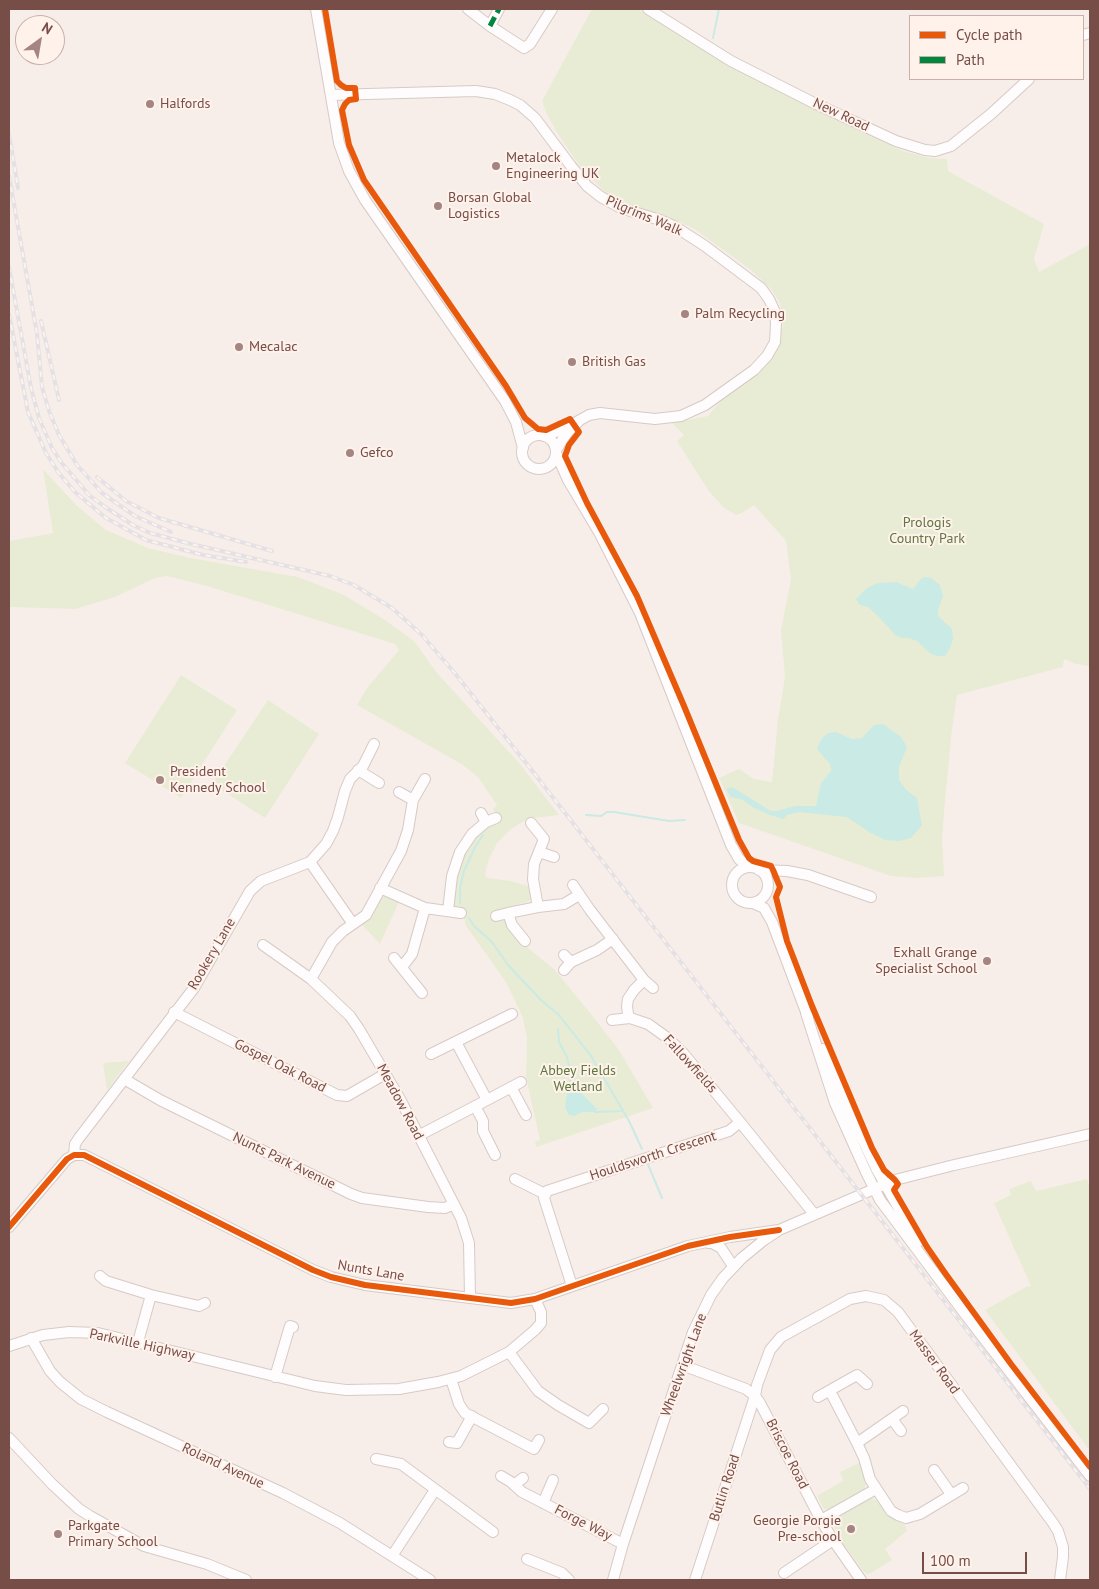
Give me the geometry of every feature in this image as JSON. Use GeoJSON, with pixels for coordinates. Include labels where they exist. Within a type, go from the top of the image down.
{"type":"FeatureCollection","features":[{"type":"Feature","properties":{"kind":"street"},"geometry":{"type":"LineString","coordinates":[[316,9],[340,143],[349,171],[365,200],[505,401],[516,422],[523,448],[523,456],[528,464],[540,469],[548,467],[555,460],[556,452]]}},
{"type":"Feature","properties":{"kind":"street"},"geometry":{"type":"LineString","coordinates":[[468,9],[521,46],[527,47],[552,9]]}},
{"type":"Feature","properties":{"kind":"street"},"geometry":{"type":"LineString","coordinates":[[495,29],[499,9]]}},
{"type":"Feature","properties":{"kind":"street","name":"New Road"},"geometry":{"type":"LineString","coordinates":[[648,9],[731,60],[814,103],[896,141],[925,150],[935,151],[951,146],[991,114],[1028,80]]}},
{"type":"Feature","properties":{"kind":"street","name":"Pilgrims Walk"},"geometry":{"type":"LineString","coordinates":[[331,95],[476,91],[495,94],[510,100],[520,105],[535,118],[576,173],[600,197],[621,208],[674,226],[705,246],[761,288],[769,299],[775,312],[776,324],[775,342],[768,356],[754,370],[705,405],[681,416],[655,419],[600,412],[589,415],[564,429],[541,436]]}},
{"type":"Feature","properties":{"kind":"street","name":"Pilgrims Walk"},"geometry":{"type":"LineString","coordinates":[[556,452],[566,434],[580,420]]}},
{"type":"Feature","properties":{"kind":"street"},"geometry":{"type":"LineString","coordinates":[[516,422],[529,432],[552,441],[568,480],[600,534],[640,613],[730,845],[739,859],[749,867],[759,870],[787,871],[856,886],[871,897]]}},
{"type":"Feature","properties":{"kind":"street"},"geometry":{"type":"LineString","coordinates":[[523,448],[528,439],[541,436]]}},
{"type":"Feature","properties":{"kind":"street"},"geometry":{"type":"LineString","coordinates":[[548,467],[568,480]]}},
{"type":"Feature","properties":{"kind":"street","name":"Rookery Lane"},"geometry":{"type":"LineString","coordinates":[[74,1155],[75,1144],[79,1138],[194,988],[250,891],[261,881],[310,862],[326,844],[333,831],[345,791],[358,770],[363,766],[374,744]]}},
{"type":"Feature","properties":{"kind":"street"},"geometry":{"type":"LineString","coordinates":[[358,770],[379,782]]}},
{"type":"Feature","properties":{"kind":"street"},"geometry":{"type":"LineString","coordinates":[[311,979],[332,942],[343,931],[366,915],[401,851],[408,830],[413,800],[425,779]]}},
{"type":"Feature","properties":{"kind":"street"},"geometry":{"type":"LineString","coordinates":[[399,792],[413,800]]}},
{"type":"Feature","properties":{"kind":"street"},"geometry":{"type":"LineString","coordinates":[[481,813],[486,822]]}},
{"type":"Feature","properties":{"kind":"street"},"geometry":{"type":"LineString","coordinates":[[380,888],[426,908],[455,912],[452,876],[460,852],[472,834],[486,822],[496,818]]}},
{"type":"Feature","properties":{"kind":"street"},"geometry":{"type":"LineString","coordinates":[[531,823],[544,838],[534,864],[533,879],[538,907]]}},
{"type":"Feature","properties":{"kind":"street"},"geometry":{"type":"LineString","coordinates":[[730,845],[734,876],[732,885],[736,896],[742,901],[753,902],[761,906],[772,922]]}},
{"type":"Feature","properties":{"kind":"street"},"geometry":{"type":"LineString","coordinates":[[539,852],[554,857]]}},
{"type":"Feature","properties":{"kind":"street"},"geometry":{"type":"LineString","coordinates":[[310,862],[353,924]]}},
{"type":"Feature","properties":{"kind":"street"},"geometry":{"type":"LineString","coordinates":[[734,876],[740,870],[749,867]]}},
{"type":"Feature","properties":{"kind":"street"},"geometry":{"type":"LineString","coordinates":[[759,870],[766,877],[772,922],[806,1013],[835,1103],[882,1203],[1090,1476]]}},
{"type":"Feature","properties":{"kind":"street"},"geometry":{"type":"LineString","coordinates":[[753,902],[762,898],[776,878],[798,873]]}},
{"type":"Feature","properties":{"kind":"street"},"geometry":{"type":"LineString","coordinates":[[573,885],[644,980],[653,988]]}},
{"type":"Feature","properties":{"kind":"street"},"geometry":{"type":"LineString","coordinates":[[496,916],[538,907],[564,904],[579,895]]}},
{"type":"Feature","properties":{"kind":"street"},"geometry":{"type":"LineString","coordinates":[[402,967],[412,954],[426,908]]}},
{"type":"Feature","properties":{"kind":"street"},"geometry":{"type":"LineString","coordinates":[[508,914],[512,925],[525,941]]}},
{"type":"Feature","properties":{"kind":"street"},"geometry":{"type":"LineString","coordinates":[[566,962],[597,950],[613,939]]}},
{"type":"Feature","properties":{"kind":"street","name":"Meadow Road"},"geometry":{"type":"LineString","coordinates":[[263,944],[311,979],[350,1016],[386,1074],[461,1218],[469,1243],[470,1297]]}},
{"type":"Feature","properties":{"kind":"street"},"geometry":{"type":"LineString","coordinates":[[394,958],[422,993]]}},
{"type":"Feature","properties":{"kind":"street"},"geometry":{"type":"LineString","coordinates":[[630,1018],[628,1014],[628,999],[644,980]]}},
{"type":"Feature","properties":{"kind":"street","name":"Gospel Oak Road"},"geometry":{"type":"LineString","coordinates":[[174,1012],[337,1095],[347,1096],[386,1074]]}},
{"type":"Feature","properties":{"kind":"street"},"geometry":{"type":"LineString","coordinates":[[806,1013],[823,1047],[849,1111],[884,1184],[965,1314]]}},
{"type":"Feature","properties":{"kind":"street"},"geometry":{"type":"LineString","coordinates":[[431,1054],[512,1014]]}},
{"type":"Feature","properties":{"kind":"street","name":"Fallowfields"},"geometry":{"type":"LineString","coordinates":[[612,1020],[630,1018],[653,1026],[683,1053],[740,1122]]}},
{"type":"Feature","properties":{"kind":"street"},"geometry":{"type":"LineString","coordinates":[[456,1042],[487,1100]]}},
{"type":"Feature","properties":{"kind":"street","name":"Nunts Park Avenue"},"geometry":{"type":"LineString","coordinates":[[124,1079],[160,1100],[351,1194],[362,1198],[428,1207],[445,1208],[454,1204]]}},
{"type":"Feature","properties":{"kind":"street"},"geometry":{"type":"LineString","coordinates":[[418,1136],[516,1084],[526,1115]]}},
{"type":"Feature","properties":{"kind":"street"},"geometry":{"type":"LineString","coordinates":[[475,1106],[483,1120],[483,1131],[495,1155]]}},
{"type":"Feature","properties":{"kind":"street"},"geometry":{"type":"LineString","coordinates":[[740,1122],[814,1214]]}},
{"type":"Feature","properties":{"kind":"street","name":"Houldsworth Crescent"},"geometry":{"type":"LineString","coordinates":[[545,1194],[547,1191],[729,1131],[740,1122]]}},
{"type":"Feature","properties":{"kind":"street","name":"Wheelwright Lane"},"geometry":{"type":"LineString","coordinates":[[613,1580],[623,1544],[699,1317],[711,1295],[733,1266],[779,1230],[884,1184],[906,1176],[954,1164],[1090,1134]]}},
{"type":"Feature","properties":{"kind":"street"},"geometry":{"type":"LineString","coordinates":[[9,1227],[64,1162],[74,1155]]}},
{"type":"Feature","properties":{"kind":"street","name":"Nunts Lane"},"geometry":{"type":"LineString","coordinates":[[74,1155],[89,1156],[331,1277],[365,1285],[512,1303],[535,1299],[701,1243],[779,1230]]}},
{"type":"Feature","properties":{"kind":"street"},"geometry":{"type":"LineString","coordinates":[[515,1179],[545,1194],[544,1198],[572,1286]]}},
{"type":"Feature","properties":{"kind":"street"},"geometry":{"type":"LineString","coordinates":[[701,1243],[712,1243],[718,1246],[733,1266]]}},
{"type":"Feature","properties":{"kind":"street"},"geometry":{"type":"LineString","coordinates":[[100,1276],[106,1281],[151,1295],[199,1306],[205,1303]]}},
{"type":"Feature","properties":{"kind":"street"},"geometry":{"type":"LineString","coordinates":[[138,1342],[151,1295]]}},
{"type":"Feature","properties":{"kind":"street","name":"Masser Road"},"geometry":{"type":"LineString","coordinates":[[755,1396],[757,1385],[770,1350],[781,1337],[857,1296],[875,1297],[884,1300],[898,1312],[1053,1523],[1058,1531],[1063,1548],[1060,1580]]}},
{"type":"Feature","properties":{"kind":"street","name":"Parkville Highway"},"geometry":{"type":"LineString","coordinates":[[9,1346],[31,1338],[56,1333],[83,1332],[138,1342],[315,1386],[346,1390],[399,1389],[451,1379],[473,1371],[509,1352],[541,1323],[541,1312],[535,1299]]}},
{"type":"Feature","properties":{"kind":"street"},"geometry":{"type":"LineString","coordinates":[[275,1377],[291,1326]]}},
{"type":"Feature","properties":{"kind":"street","name":"Roland Avenue"},"geometry":{"type":"LineString","coordinates":[[31,1338],[53,1374],[86,1402],[283,1493],[340,1523],[430,1580]]}},
{"type":"Feature","properties":{"kind":"street"},"geometry":{"type":"LineString","coordinates":[[509,1352],[538,1391],[558,1405],[589,1422],[603,1410]]}},
{"type":"Feature","properties":{"kind":"street"},"geometry":{"type":"LineString","coordinates":[[682,1365],[746,1389],[755,1396]]}},
{"type":"Feature","properties":{"kind":"street"},"geometry":{"type":"LineString","coordinates":[[818,1397],[857,1375],[867,1384]]}},
{"type":"Feature","properties":{"kind":"street"},"geometry":{"type":"LineString","coordinates":[[451,1379],[461,1410],[534,1449],[538,1440]]}},
{"type":"Feature","properties":{"kind":"street"},"geometry":{"type":"LineString","coordinates":[[830,1391],[864,1458],[870,1479],[891,1511],[906,1518],[920,1514],[963,1488]]}},
{"type":"Feature","properties":{"kind":"street","name":"Briscoe Road"},"geometry":{"type":"LineString","coordinates":[[755,1396],[760,1402],[820,1520],[861,1580]]}},
{"type":"Feature","properties":{"kind":"street","name":"Butlin Road"},"geometry":{"type":"LineString","coordinates":[[695,1580],[755,1396]]}},
{"type":"Feature","properties":{"kind":"street"},"geometry":{"type":"LineString","coordinates":[[857,1443],[903,1410]]}},
{"type":"Feature","properties":{"kind":"street"},"geometry":{"type":"LineString","coordinates":[[449,1442],[457,1443],[472,1416]]}},
{"type":"Feature","properties":{"kind":"street"},"geometry":{"type":"LineString","coordinates":[[892,1418],[901,1432]]}},
{"type":"Feature","properties":{"kind":"street"},"geometry":{"type":"LineString","coordinates":[[9,1438],[52,1484],[79,1509],[90,1516],[144,1546],[207,1564],[246,1580]]}},
{"type":"Feature","properties":{"kind":"street"},"geometry":{"type":"LineString","coordinates":[[376,1458],[401,1464],[493,1532]]}},
{"type":"Feature","properties":{"kind":"street"},"geometry":{"type":"LineString","coordinates":[[934,1470],[951,1494]]}},
{"type":"Feature","properties":{"kind":"street","name":"Forge Way"},"geometry":{"type":"LineString","coordinates":[[501,1476],[522,1492],[623,1544]]}},
{"type":"Feature","properties":{"kind":"street"},"geometry":{"type":"LineString","coordinates":[[514,1485],[523,1478]]}},
{"type":"Feature","properties":{"kind":"street","name":"Forge Way"},"geometry":{"type":"LineString","coordinates":[[542,1502],[553,1480]]}},
{"type":"Feature","properties":{"kind":"street"},"geometry":{"type":"LineString","coordinates":[[820,1520],[876,1489]]}},
{"type":"Feature","properties":{"kind":"street"},"geometry":{"type":"LineString","coordinates":[[392,1556],[435,1490]]}},
{"type":"Feature","properties":{"kind":"street"},"geometry":{"type":"LineString","coordinates":[[784,1573],[832,1540]]}},
{"type":"Feature","properties":{"kind":"street"},"geometry":{"type":"LineString","coordinates":[[528,1560],[562,1573],[569,1580]]}},
{"type":"Feature","properties":{"kind":"green space","name":"Prologis Country Park"},"geometry":{"type":"Polygon","coordinates":[[[592,9],[638,9],[720,60],[803,104],[903,151],[929,158],[947,159],[948,171],[1044,224],[1034,259],[1039,272],[1090,244],[1090,666],[1076,664],[1064,659],[1063,667],[957,695],[942,838],[944,876],[916,878],[891,876],[739,823],[719,778],[739,769],[754,779],[772,782],[778,719],[785,677],[781,630],[791,579],[786,541],[754,505],[736,515],[723,507],[708,490],[677,441],[684,435],[672,423],[708,416],[783,328],[780,303],[772,290],[751,270],[693,228],[606,193],[580,167],[556,131],[542,101],[592,9]]]}},
{"type":"Feature","properties":{"kind":"green space","name":"Abbey Fields Wetland"},"geometry":{"type":"Polygon","coordinates":[[[43,469],[76,505],[106,530],[148,548],[190,558],[298,577],[344,595],[385,620],[414,641],[437,673],[520,764],[559,815],[534,818],[522,822],[510,830],[497,843],[489,859],[485,874],[487,878],[511,881],[528,886],[530,901],[503,909],[507,927],[528,948],[555,970],[591,1014],[619,1050],[653,1108],[536,1147],[535,1142],[540,1140],[526,1077],[527,1038],[523,1018],[506,982],[466,926],[461,908],[454,906],[456,882],[463,858],[471,843],[480,833],[500,819],[493,809],[497,805],[478,777],[463,765],[357,705],[367,688],[399,650],[395,644],[207,586],[167,576],[155,578],[115,597],[75,609],[9,607],[9,541],[53,533],[43,469]]]}},
{"type":"Feature","properties":{"kind":"green space"},"geometry":{"type":"Polygon","coordinates":[[[181,675],[237,710],[181,798],[125,763],[181,675]]]}},
{"type":"Feature","properties":{"kind":"green space"},"geometry":{"type":"Polygon","coordinates":[[[268,700],[319,734],[265,818],[212,784],[268,700]]]}},
{"type":"Feature","properties":{"kind":"green space"},"geometry":{"type":"Polygon","coordinates":[[[385,896],[399,902],[380,944],[362,925],[371,916],[379,901],[385,896]]]}},
{"type":"Feature","properties":{"kind":"green space"},"geometry":{"type":"Polygon","coordinates":[[[129,1061],[107,1090],[103,1063],[129,1061]]]}},
{"type":"Feature","properties":{"kind":"green space"},"geometry":{"type":"Polygon","coordinates":[[[1087,1179],[1090,1188],[1090,1451],[985,1310],[1031,1286],[994,1203],[1011,1195],[1009,1189],[1031,1181],[1036,1191],[1087,1179]]]}},
{"type":"Feature","properties":{"kind":"green space"},"geometry":{"type":"Polygon","coordinates":[[[861,1462],[866,1484],[865,1488],[829,1509],[824,1509],[817,1496],[843,1481],[840,1472],[861,1462]]]}},
{"type":"Feature","properties":{"kind":"green space"},"geometry":{"type":"Polygon","coordinates":[[[871,1498],[876,1500],[891,1517],[904,1522],[907,1531],[885,1549],[892,1560],[867,1574],[840,1539],[831,1520],[871,1498]]]}},
{"type":"Feature","properties":{"kind":"water"},"geometry":{"type":"Polygon","coordinates":[[[922,578],[931,578],[940,585],[943,596],[938,616],[952,629],[953,639],[945,656],[931,654],[917,641],[895,635],[879,617],[868,607],[860,605],[856,599],[867,588],[878,583],[896,582],[913,589],[922,578]]]}},
{"type":"Feature","properties":{"kind":"water"},"geometry":{"type":"Polygon","coordinates":[[[883,724],[901,737],[907,747],[899,767],[899,780],[906,790],[917,798],[922,825],[911,838],[899,841],[885,840],[847,817],[798,812],[787,815],[784,819],[754,808],[743,800],[731,797],[726,789],[732,787],[771,811],[795,806],[816,806],[821,783],[831,771],[830,764],[817,749],[822,738],[828,733],[836,732],[852,739],[862,738],[874,725],[883,724]]]}},
{"type":"Feature","properties":{"kind":"water"},"geometry":{"type":"Polygon","coordinates":[[[569,1080],[597,1109],[595,1112],[582,1112],[574,1116],[569,1115],[565,1107],[569,1080]]]}},
{"type":"Feature","properties":{"kind":"waterway"},"geometry":{"type":"LineString","coordinates":[[713,38],[719,9]]}},
{"type":"Feature","properties":{"kind":"waterway"},"geometry":{"type":"LineString","coordinates":[[586,815],[601,816],[607,812],[614,812],[669,821],[685,820]]}},
{"type":"Feature","properties":{"kind":"waterway"},"geometry":{"type":"LineString","coordinates":[[460,903],[460,888],[464,871],[483,835]]}},
{"type":"Feature","properties":{"kind":"waterway"},"geometry":{"type":"LineString","coordinates":[[469,918],[474,926],[492,942],[508,965],[542,1001],[559,1015],[591,1056],[629,1121],[642,1149]]}},
{"type":"Feature","properties":{"kind":"waterway"},"geometry":{"type":"LineString","coordinates":[[558,1029],[559,1042],[567,1057],[570,1080]]}},
{"type":"Feature","properties":{"kind":"waterway"},"geometry":{"type":"LineString","coordinates":[[595,1112],[622,1111]]}},
{"type":"Feature","properties":{"kind":"waterway"},"geometry":{"type":"LineString","coordinates":[[647,1162],[662,1198]]}},
{"type":"Feature","properties":{"kind":"railway"},"geometry":{"type":"LineString","coordinates":[[9,134],[18,188]]}},
{"type":"Feature","properties":{"kind":"railway"},"geometry":{"type":"LineString","coordinates":[[9,176],[37,334],[42,387],[59,435],[77,465],[102,493],[135,516],[171,532]]}},
{"type":"Feature","properties":{"kind":"railway"},"geometry":{"type":"LineString","coordinates":[[9,267],[31,388],[39,418],[52,448],[61,462],[89,495],[133,525],[150,533],[330,576],[354,585],[392,608],[421,634],[534,773],[1090,1489]]}},
{"type":"Feature","properties":{"kind":"railway"},"geometry":{"type":"LineString","coordinates":[[9,314],[28,412],[46,453],[58,472],[75,492],[106,518],[146,540],[203,555],[246,562]]}},
{"type":"Feature","properties":{"kind":"railway"},"geometry":{"type":"LineString","coordinates":[[41,321],[59,400]]}},
{"type":"Feature","properties":{"kind":"railway"},"geometry":{"type":"LineString","coordinates":[[97,477],[126,501],[159,518],[272,551]]}},
{"type":"Feature","properties":{"kind":"marked path"},"geometry":{"type":"LineString","coordinates":[[490,26],[499,9]]}},
{"type":"Feature","properties":{"kind":"cycle path"},"geometry":{"type":"LineString","coordinates":[[325,9],[337,81],[346,88],[355,88],[356,99],[349,100],[342,110],[349,145],[364,180],[506,386],[525,418],[538,429],[546,430],[570,419],[579,432],[569,445],[565,456],[587,503],[637,596],[739,840],[749,858],[771,866],[773,870],[780,887],[776,897],[787,941],[812,1006],[872,1148],[884,1170],[898,1184],[894,1190],[927,1247],[1011,1364],[1090,1467]]}},
{"type":"Feature","properties":{"kind":"cycle path"},"geometry":{"type":"LineString","coordinates":[[9,1227],[67,1159],[74,1155],[84,1155],[313,1270],[331,1277],[365,1285],[511,1303],[535,1299],[688,1246],[730,1237],[779,1230]]}},
{"type":"Feature","properties":{"kind":"place","name":"Halfords"},"geometry":{"type":"Point","coordinates":[150,104]}},
{"type":"Feature","properties":{"kind":"place","name":"Metalock Engineering UK"},"geometry":{"type":"Point","coordinates":[496,166]}},
{"type":"Feature","properties":{"kind":"place","name":"Borsan Global Logistics"},"geometry":{"type":"Point","coordinates":[438,206]}},
{"type":"Feature","properties":{"kind":"place","name":"Palm Recycling"},"geometry":{"type":"Point","coordinates":[685,314]}},
{"type":"Feature","properties":{"kind":"place","name":"Mecalac"},"geometry":{"type":"Point","coordinates":[239,347]}},
{"type":"Feature","properties":{"kind":"place","name":"British Gas"},"geometry":{"type":"Point","coordinates":[572,362]}},
{"type":"Feature","properties":{"kind":"place","name":"Gefco"},"geometry":{"type":"Point","coordinates":[350,453]}},
{"type":"Feature","properties":{"kind":"place","name":"President Kennedy School"},"geometry":{"type":"Point","coordinates":[160,780]}},
{"type":"Feature","properties":{"kind":"place","name":"Exhall Grange Specialist School"},"geometry":{"type":"Point","coordinates":[987,961]}},
{"type":"Feature","properties":{"kind":"place","name":"Georgie Porgie Pre-school"},"geometry":{"type":"Point","coordinates":[851,1529]}},
{"type":"Feature","properties":{"kind":"place","name":"Parkgate Primary School"},"geometry":{"type":"Point","coordinates":[58,1534]}}]}
